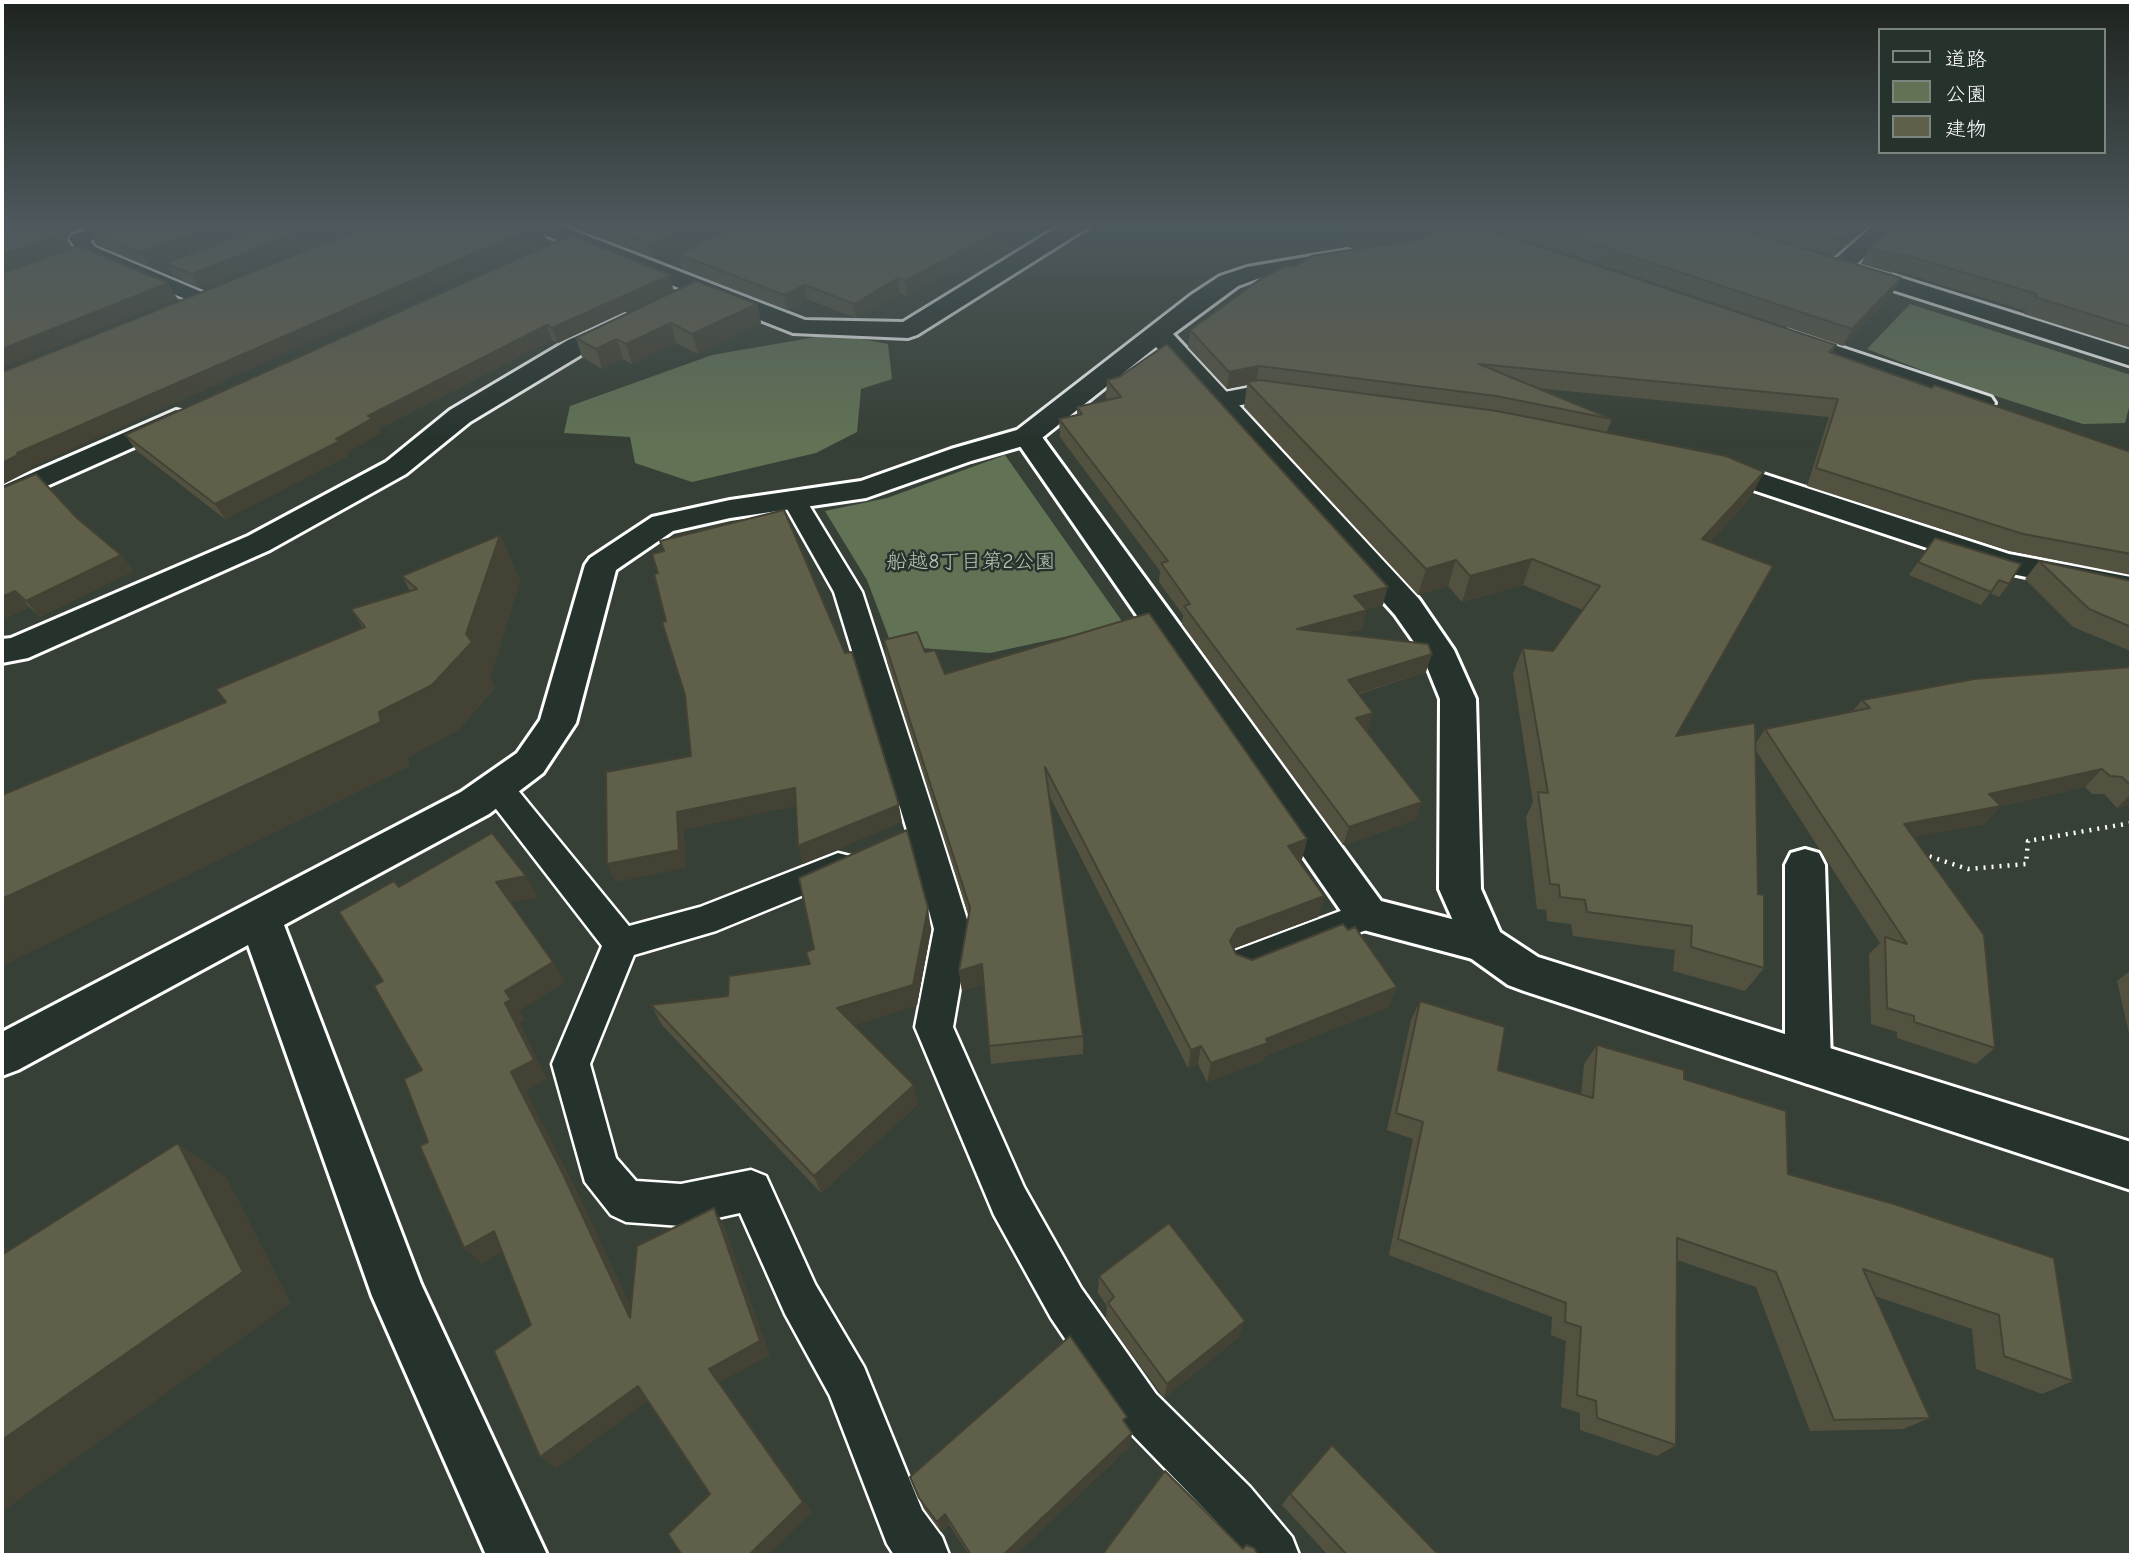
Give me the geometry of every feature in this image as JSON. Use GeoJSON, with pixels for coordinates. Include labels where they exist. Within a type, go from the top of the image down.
{"type":"FeatureCollection","features":[{"type":"Feature","properties":{"kind":"street"},"geometry":{"type":"LineString","coordinates":[[177,310],[210,296]]}},
{"type":"Feature","properties":{"kind":"street"},"geometry":{"type":"LineString","coordinates":[[2,651],[16,650],[259,543],[396,468],[460,416],[577,346],[685,296]]}},
{"type":"Feature","properties":{"kind":"street"},"geometry":{"type":"LineString","coordinates":[[720,296],[802,328],[908,330],[963,296]]}},
{"type":"Feature","properties":{"kind":"street"},"geometry":{"type":"LineString","coordinates":[[2,1055],[475,803],[530,763],[558,723],[601,565],[663,524],[730,509],[866,489],[961,455],[1027,436],[1209,296]]}},
{"type":"Feature","properties":{"kind":"street"},"geometry":{"type":"LineString","coordinates":[[1934,296],[2131,358]]}},
{"type":"Feature","properties":{"kind":"street"},"geometry":{"type":"LineString","coordinates":[[1766,330],[2001,410]]}},
{"type":"Feature","properties":{"kind":"street"},"geometry":{"type":"LineString","coordinates":[[1158,333],[1407,607],[1437,650],[1458,699],[1460,889],[1484,944]]}},
{"type":"Feature","properties":{"kind":"street"},"geometry":{"type":"LineString","coordinates":[[1219,401],[1256,394],[1325,403]]}},
{"type":"Feature","properties":{"kind":"street"},"geometry":{"type":"LineString","coordinates":[[2,497],[205,405]]}},
{"type":"Feature","properties":{"kind":"street"},"geometry":{"type":"LineString","coordinates":[[1027,436],[1367,915],[1484,944],[1524,972],[2131,1166]]}},
{"type":"Feature","properties":{"kind":"street"},"geometry":{"type":"LineString","coordinates":[[1678,462],[1731,473],[2004,563],[2131,589]]}},
{"type":"Feature","properties":{"kind":"street"},"geometry":{"type":"LineString","coordinates":[[1805,865],[1808,1063]]}},
{"type":"Feature","properties":{"kind":"street"},"geometry":{"type":"LineString","coordinates":[[260,917],[399,1296],[517,1555]]}},
{"type":"Feature","properties":{"kind":"lane"},"geometry":{"type":"LineString","coordinates":[[194,296],[202,299]]}},
{"type":"Feature","properties":{"kind":"lane"},"geometry":{"type":"LineString","coordinates":[[794,500],[848,592],[911,835],[952,929],[934,1027],[1009,1200],[1066,1303],[1140,1410],[1233,1504],[1274,1555]]}},
{"type":"Feature","properties":{"kind":"lane"},"geometry":{"type":"LineString","coordinates":[[497,787],[621,943]]}},
{"type":"Feature","properties":{"kind":"lane"},"geometry":{"type":"LineString","coordinates":[[621,943],[660,936],[777,892],[862,856]]}},
{"type":"Feature","properties":{"kind":"lane"},"geometry":{"type":"LineString","coordinates":[[1247,962],[1367,915]]}},
{"type":"Feature","properties":{"kind":"lane"},"geometry":{"type":"LineString","coordinates":[[621,943],[570,1064],[599,1168],[626,1201],[681,1205],[751,1190],[800,1299],[848,1383],[904,1527],[925,1555]]}},
{"type":"Feature","properties":{"kind":"path"},"geometry":{"type":"LineString","coordinates":[[1912,850],[1968,869],[2026,864],[2028,841],[2131,823]]}},
{"type":"Feature","properties":{"kind":"green space"},"geometry":{"type":"Polygon","coordinates":[[[1910,304],[2131,375],[2131,400],[2125,423],[2083,424],[1955,383],[1867,349],[1910,304]]]}},
{"type":"Feature","properties":{"kind":"green space"},"geometry":{"type":"Polygon","coordinates":[[[833,334],[888,344],[892,379],[861,389],[857,432],[816,453],[692,482],[635,463],[630,437],[564,433],[570,406],[712,355],[833,334]]]}},
{"type":"Feature","properties":{"kind":"green space","name":"船越8丁目第2公園"},"geometry":{"type":"Polygon","coordinates":[[[1005,455],[1124,624],[990,653],[892,646],[867,580],[825,511],[887,498],[1005,455]]]}},
{"type":"Feature","properties":{"kind":"building"},"geometry":{"type":"Polygon","coordinates":[[[2,296],[136,296],[2,349],[2,296]]]}},
{"type":"Feature","properties":{"kind":"building"},"geometry":{"type":"Polygon","coordinates":[[[193,296],[377,296],[17,453],[18,455],[2,463],[2,372],[193,296]]]}},
{"type":"Feature","properties":{"kind":"building"},"geometry":{"type":"Polygon","coordinates":[[[435,296],[624,296],[552,328],[547,325],[368,416],[373,418],[336,439],[340,441],[215,504],[125,435],[435,296]]]}},
{"type":"Feature","properties":{"kind":"building"},"geometry":{"type":"Polygon","coordinates":[[[665,296],[735,296],[757,304],[692,334],[671,323],[626,344],[617,339],[596,349],[576,338],[665,296]]]}},
{"type":"Feature","properties":{"kind":"building"},"geometry":{"type":"Polygon","coordinates":[[[832,296],[868,296],[854,304],[832,296]]]}},
{"type":"Feature","properties":{"kind":"building"},"geometry":{"type":"Polygon","coordinates":[[[1237,296],[1688,296],[1836,345],[1829,352],[2131,452],[2131,554],[2023,534],[1816,468],[1838,399],[1479,364],[1612,419],[1496,396],[1259,366],[1229,372],[1190,330],[1237,296]]]}},
{"type":"Feature","properties":{"kind":"building"},"geometry":{"type":"Polygon","coordinates":[[[1751,296],[1884,296],[1852,329],[1751,296]]]}},
{"type":"Feature","properties":{"kind":"building"},"geometry":{"type":"Polygon","coordinates":[[[2131,296],[2131,327],[2035,297],[2131,296]]]}},
{"type":"Feature","properties":{"kind":"building"},"geometry":{"type":"Polygon","coordinates":[[[1167,344],[1388,587],[1354,596],[1367,610],[1297,629],[1428,644],[1432,654],[1348,680],[1373,713],[1356,718],[1422,802],[1349,827],[1184,606],[1190,604],[1161,563],[1168,561],[1059,419],[1082,414],[1077,407],[1121,397],[1107,380],[1119,377],[1167,344]]]}},
{"type":"Feature","properties":{"kind":"building"},"geometry":{"type":"Polygon","coordinates":[[[1259,380],[1497,411],[1726,456],[1764,472],[1702,539],[1773,566],[1676,736],[1755,723],[1758,894],[1764,895],[1764,968],[1691,947],[1692,926],[1587,912],[1585,900],[1560,897],[1559,885],[1550,884],[1538,792],[1548,793],[1523,648],[1553,651],[1600,586],[1532,559],[1470,576],[1456,560],[1426,569],[1247,382],[1259,380]]]}},
{"type":"Feature","properties":{"kind":"building"},"geometry":{"type":"Polygon","coordinates":[[[36,474],[77,518],[121,555],[26,601],[15,591],[2,597],[2,488],[36,474]]]}},
{"type":"Feature","properties":{"kind":"building"},"geometry":{"type":"Polygon","coordinates":[[[784,510],[845,653],[852,652],[899,805],[798,846],[795,788],[677,812],[679,850],[607,864],[606,772],[691,756],[685,695],[662,622],[666,621],[654,574],[658,573],[652,554],[664,551],[660,541],[784,510]]]}},
{"type":"Feature","properties":{"kind":"building"},"geometry":{"type":"Polygon","coordinates":[[[500,535],[466,634],[472,642],[432,685],[379,712],[381,722],[2,899],[2,795],[226,702],[216,689],[365,627],[351,609],[417,589],[402,576],[500,535]]]}},
{"type":"Feature","properties":{"kind":"building"},"geometry":{"type":"Polygon","coordinates":[[[1935,538],[2021,564],[2009,584],[1999,580],[1991,592],[1918,562],[1935,538]]]}},
{"type":"Feature","properties":{"kind":"building"},"geometry":{"type":"Polygon","coordinates":[[[2039,561],[2131,581],[2131,627],[2089,609],[2039,561]]]}},
{"type":"Feature","properties":{"kind":"building"},"geometry":{"type":"Polygon","coordinates":[[[1149,613],[1307,839],[1288,846],[1324,896],[1237,929],[1230,941],[1236,954],[1252,960],[1343,924],[1348,930],[1355,927],[1397,987],[1266,1039],[1268,1043],[1211,1063],[1201,1046],[1191,1050],[1045,767],[1083,1036],[989,1046],[982,964],[959,971],[970,908],[884,640],[917,632],[925,652],[935,650],[945,674],[1149,613]]]}},
{"type":"Feature","properties":{"kind":"building"},"geometry":{"type":"Polygon","coordinates":[[[2131,667],[2131,786],[2122,777],[2110,776],[2102,769],[1989,794],[2001,806],[1904,824],[1984,935],[1995,1048],[1914,1022],[1914,1016],[1887,1008],[1885,937],[1907,944],[1765,729],[1870,708],[1862,700],[1974,679],[2131,667]]]}},
{"type":"Feature","properties":{"kind":"building"},"geometry":{"type":"Polygon","coordinates":[[[907,830],[928,908],[913,985],[837,1008],[914,1085],[814,1176],[651,1005],[728,996],[729,976],[810,964],[806,952],[814,949],[799,878],[907,830]]]}},
{"type":"Feature","properties":{"kind":"building"},"geometry":{"type":"Polygon","coordinates":[[[492,833],[526,876],[496,882],[553,962],[505,991],[511,1000],[505,1003],[534,1060],[511,1072],[563,1174],[630,1318],[637,1246],[714,1208],[760,1341],[709,1369],[803,1502],[749,1555],[682,1555],[668,1534],[710,1494],[638,1386],[540,1457],[494,1351],[531,1325],[494,1231],[464,1248],[420,1146],[428,1142],[404,1079],[422,1070],[374,986],[383,981],[339,912],[394,881],[399,887],[492,833]]]}},
{"type":"Feature","properties":{"kind":"building"},"geometry":{"type":"Polygon","coordinates":[[[1420,1001],[1505,1027],[1498,1070],[1593,1098],[1597,1045],[1684,1070],[1684,1079],[1786,1111],[1788,1174],[1894,1204],[2054,1258],[2073,1381],[2004,1356],[1999,1315],[1863,1269],[1930,1418],[1834,1420],[1776,1272],[1677,1238],[1676,1445],[1597,1418],[1596,1401],[1577,1395],[1581,1327],[1565,1322],[1566,1303],[1398,1239],[1423,1122],[1396,1113],[1420,1001]]]}},
{"type":"Feature","properties":{"kind":"building"},"geometry":{"type":"Polygon","coordinates":[[[178,1143],[243,1272],[2,1440],[2,1255],[178,1143]]]}},
{"type":"Feature","properties":{"kind":"building"},"geometry":{"type":"Polygon","coordinates":[[[1169,1223],[1245,1321],[1167,1384],[1108,1303],[1114,1297],[1099,1276],[1169,1223]]]}},
{"type":"Feature","properties":{"kind":"building"},"geometry":{"type":"Polygon","coordinates":[[[1070,1336],[1127,1417],[1123,1420],[1132,1433],[1003,1555],[971,1555],[945,1514],[937,1522],[919,1498],[910,1477],[1070,1336]]]}},
{"type":"Feature","properties":{"kind":"building"},"geometry":{"type":"Polygon","coordinates":[[[1332,1445],[1439,1555],[1347,1555],[1290,1494],[1332,1445]]]}},
{"type":"Feature","properties":{"kind":"building"},"geometry":{"type":"Polygon","coordinates":[[[1165,1471],[1243,1549],[1246,1545],[1254,1548],[1258,1555],[1102,1555],[1165,1471]]]}}]}
